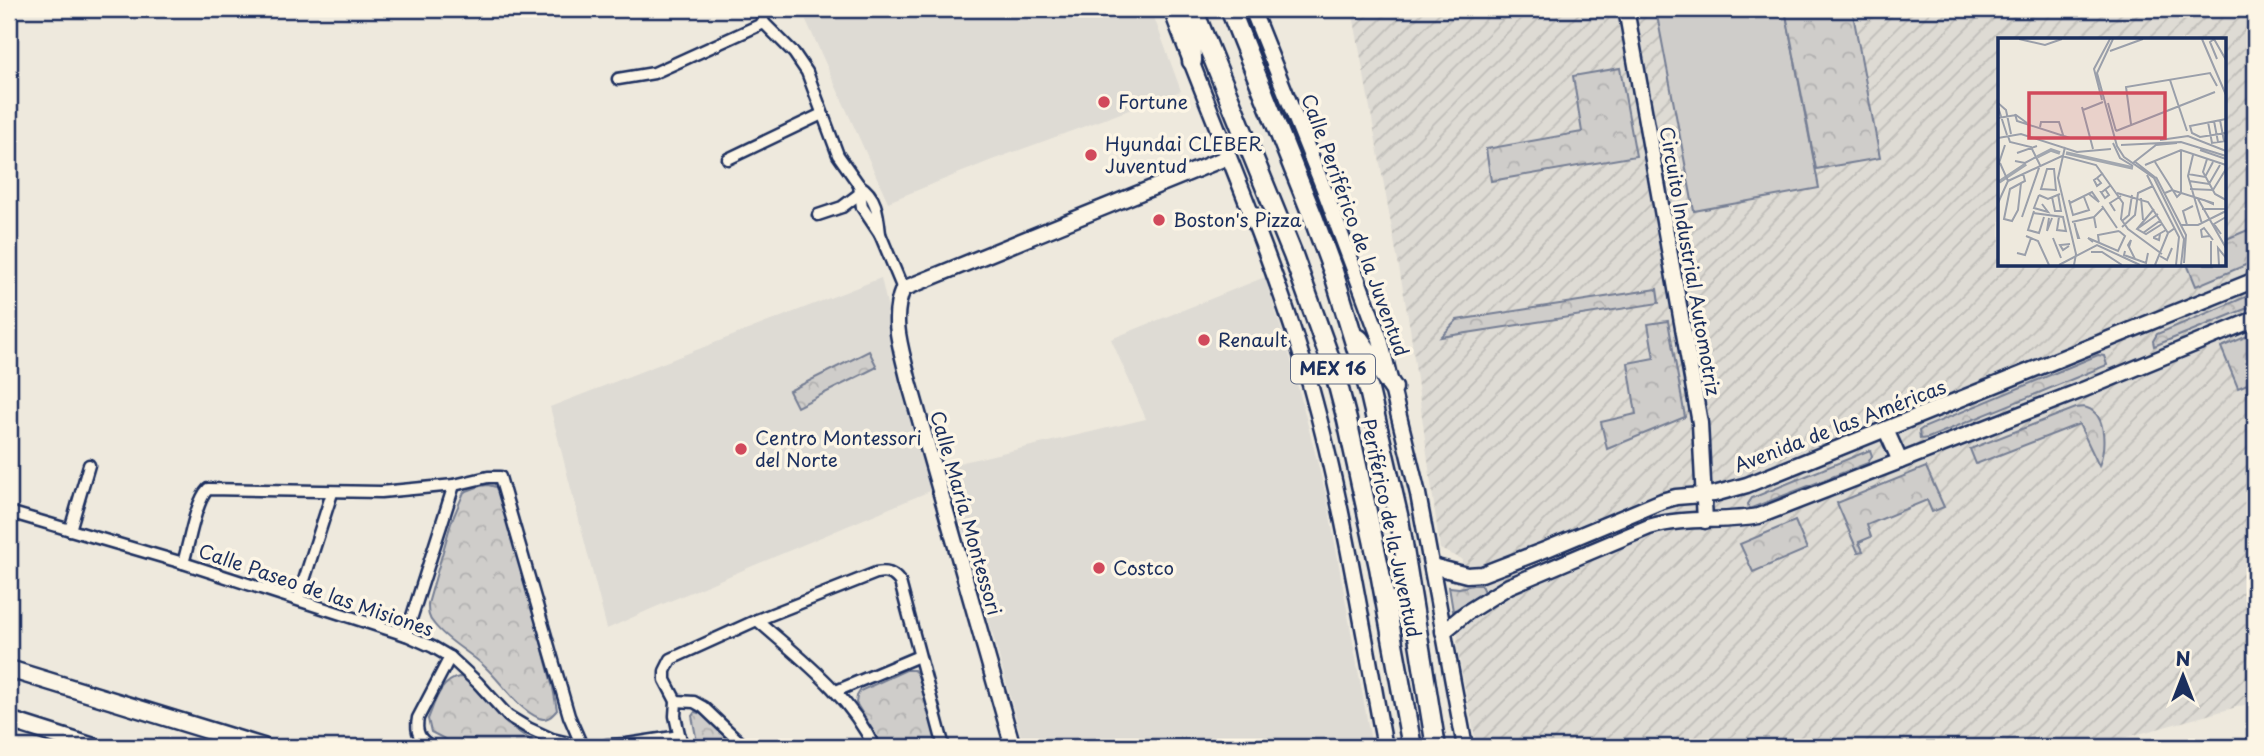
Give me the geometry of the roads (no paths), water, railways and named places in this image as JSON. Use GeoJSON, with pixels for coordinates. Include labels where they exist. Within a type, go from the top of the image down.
{"type":"FeatureCollection","features":[{"type":"Feature","properties":{"kind":"highway"},"geometry":{"type":"LineString","coordinates":[[1192,9],[1192,61]]}},
{"type":"Feature","properties":{"kind":"highway","name":"Periférico de la Juventud"},"geometry":{"type":"LineString","coordinates":[[1192,9],[1293,255],[1334,370],[1379,567],[1412,747]]}},
{"type":"Feature","properties":{"kind":"highway","name":"Periférico de la Juventud"},"geometry":{"type":"LineString","coordinates":[[1230,9],[1314,217],[1351,327],[1372,402],[1399,519],[1436,747]]}},
{"type":"Feature","properties":{"kind":"highway"},"geometry":{"type":"LineString","coordinates":[[1351,327],[1393,388]]}},
{"type":"Feature","properties":{"kind":"main road"},"geometry":{"type":"LineString","coordinates":[[1171,9],[1279,291],[1312,390],[1349,548],[1385,747]]}},
{"type":"Feature","properties":{"kind":"main road","name":"Calle Periférico de la Juventud"},"geometry":{"type":"LineString","coordinates":[[1252,9],[1380,340],[1418,494],[1465,747]]}},
{"type":"Feature","properties":{"kind":"main road","name":"Circuito Industrial Automotriz"},"geometry":{"type":"LineString","coordinates":[[1626,9],[1700,423],[1705,521]]}},
{"type":"Feature","properties":{"kind":"main road"},"geometry":{"type":"LineString","coordinates":[[903,289],[1228,157]]}},
{"type":"Feature","properties":{"kind":"main road","name":"Avenida de las Américas"},"geometry":{"type":"LineString","coordinates":[[1432,566],[1467,575],[1482,574],[1662,501],[1702,496],[1747,485],[2255,280]]}},
{"type":"Feature","properties":{"kind":"main road","name":"Calle María Montessori"},"geometry":{"type":"LineString","coordinates":[[903,289],[896,308],[896,327],[908,378],[1013,747]]}},
{"type":"Feature","properties":{"kind":"main road"},"geometry":{"type":"LineString","coordinates":[[1443,632],[1466,613],[1508,586],[1658,525],[1686,520],[1736,520],[1759,516],[2255,319]]}},
{"type":"Feature","properties":{"kind":"main road"},"geometry":{"type":"LineString","coordinates":[[1886,430],[1900,461]]}},
{"type":"Feature","properties":{"kind":"main road"},"geometry":{"type":"LineString","coordinates":[[1500,568],[1508,586]]}},
{"type":"Feature","properties":{"kind":"main road"},"geometry":{"type":"LineString","coordinates":[[9,669],[263,747]]}},
{"type":"Feature","properties":{"kind":"main road"},"geometry":{"type":"LineString","coordinates":[[9,720],[94,747]]}},
{"type":"Feature","properties":{"kind":"street"},"geometry":{"type":"LineString","coordinates":[[760,9],[764,23],[794,53],[807,72],[838,155],[861,190],[862,206],[880,234],[903,289]]}},
{"type":"Feature","properties":{"kind":"street"},"geometry":{"type":"LineString","coordinates":[[618,79],[654,73],[764,23]]}},
{"type":"Feature","properties":{"kind":"street"},"geometry":{"type":"LineString","coordinates":[[728,159],[822,114]]}},
{"type":"Feature","properties":{"kind":"street"},"geometry":{"type":"LineString","coordinates":[[818,215],[842,207],[861,190]]}},
{"type":"Feature","properties":{"kind":"street"},"geometry":{"type":"LineString","coordinates":[[70,530],[89,465]]}},
{"type":"Feature","properties":{"kind":"street"},"geometry":{"type":"LineString","coordinates":[[183,563],[201,502],[208,489],[381,492],[454,485],[500,477],[566,707],[584,746]]}},
{"type":"Feature","properties":{"kind":"street"},"geometry":{"type":"LineString","coordinates":[[406,635],[454,485]]}},
{"type":"Feature","properties":{"kind":"street"},"geometry":{"type":"LineString","coordinates":[[298,599],[332,493]]}},
{"type":"Feature","properties":{"kind":"street","name":"Calle Paseo de las Misiones"},"geometry":{"type":"LineString","coordinates":[[9,512],[183,563],[406,635],[450,657],[508,716],[551,743],[584,746]]}},
{"type":"Feature","properties":{"kind":"street"},"geometry":{"type":"LineString","coordinates":[[682,747],[675,716],[676,701],[664,671],[671,659],[757,620],[884,572],[895,576],[900,582],[944,747]]}},
{"type":"Feature","properties":{"kind":"street"},"geometry":{"type":"LineString","coordinates":[[757,620],[836,691],[855,712],[874,747]]}},
{"type":"Feature","properties":{"kind":"street"},"geometry":{"type":"LineString","coordinates":[[836,691],[919,656]]}},
{"type":"Feature","properties":{"kind":"street"},"geometry":{"type":"LineString","coordinates":[[432,747],[420,738],[416,725],[450,657]]}},
{"type":"Feature","properties":{"kind":"street"},"geometry":{"type":"LineString","coordinates":[[676,701],[694,702],[703,707],[745,747]]}},
{"type":"Feature","properties":{"kind":"street"},"geometry":{"type":"LineString","coordinates":[[606,746],[627,746],[680,736]]}},
{"type":"Feature","properties":{"kind":"place","name":"Fortune"},"geometry":{"type":"Point","coordinates":[1104,102]}},
{"type":"Feature","properties":{"kind":"place","name":"Hyundai CLEBER Juventud"},"geometry":{"type":"Point","coordinates":[1091,155]}},
{"type":"Feature","properties":{"kind":"place","name":"Boston's Pizza"},"geometry":{"type":"Point","coordinates":[1159,220]}},
{"type":"Feature","properties":{"kind":"place","name":"Renault"},"geometry":{"type":"Point","coordinates":[1204,340]}},
{"type":"Feature","properties":{"kind":"place","name":"Centro Montessori del Norte"},"geometry":{"type":"Point","coordinates":[741,449]}},
{"type":"Feature","properties":{"kind":"place","name":"Costco"},"geometry":{"type":"Point","coordinates":[1099,568]}}]}
